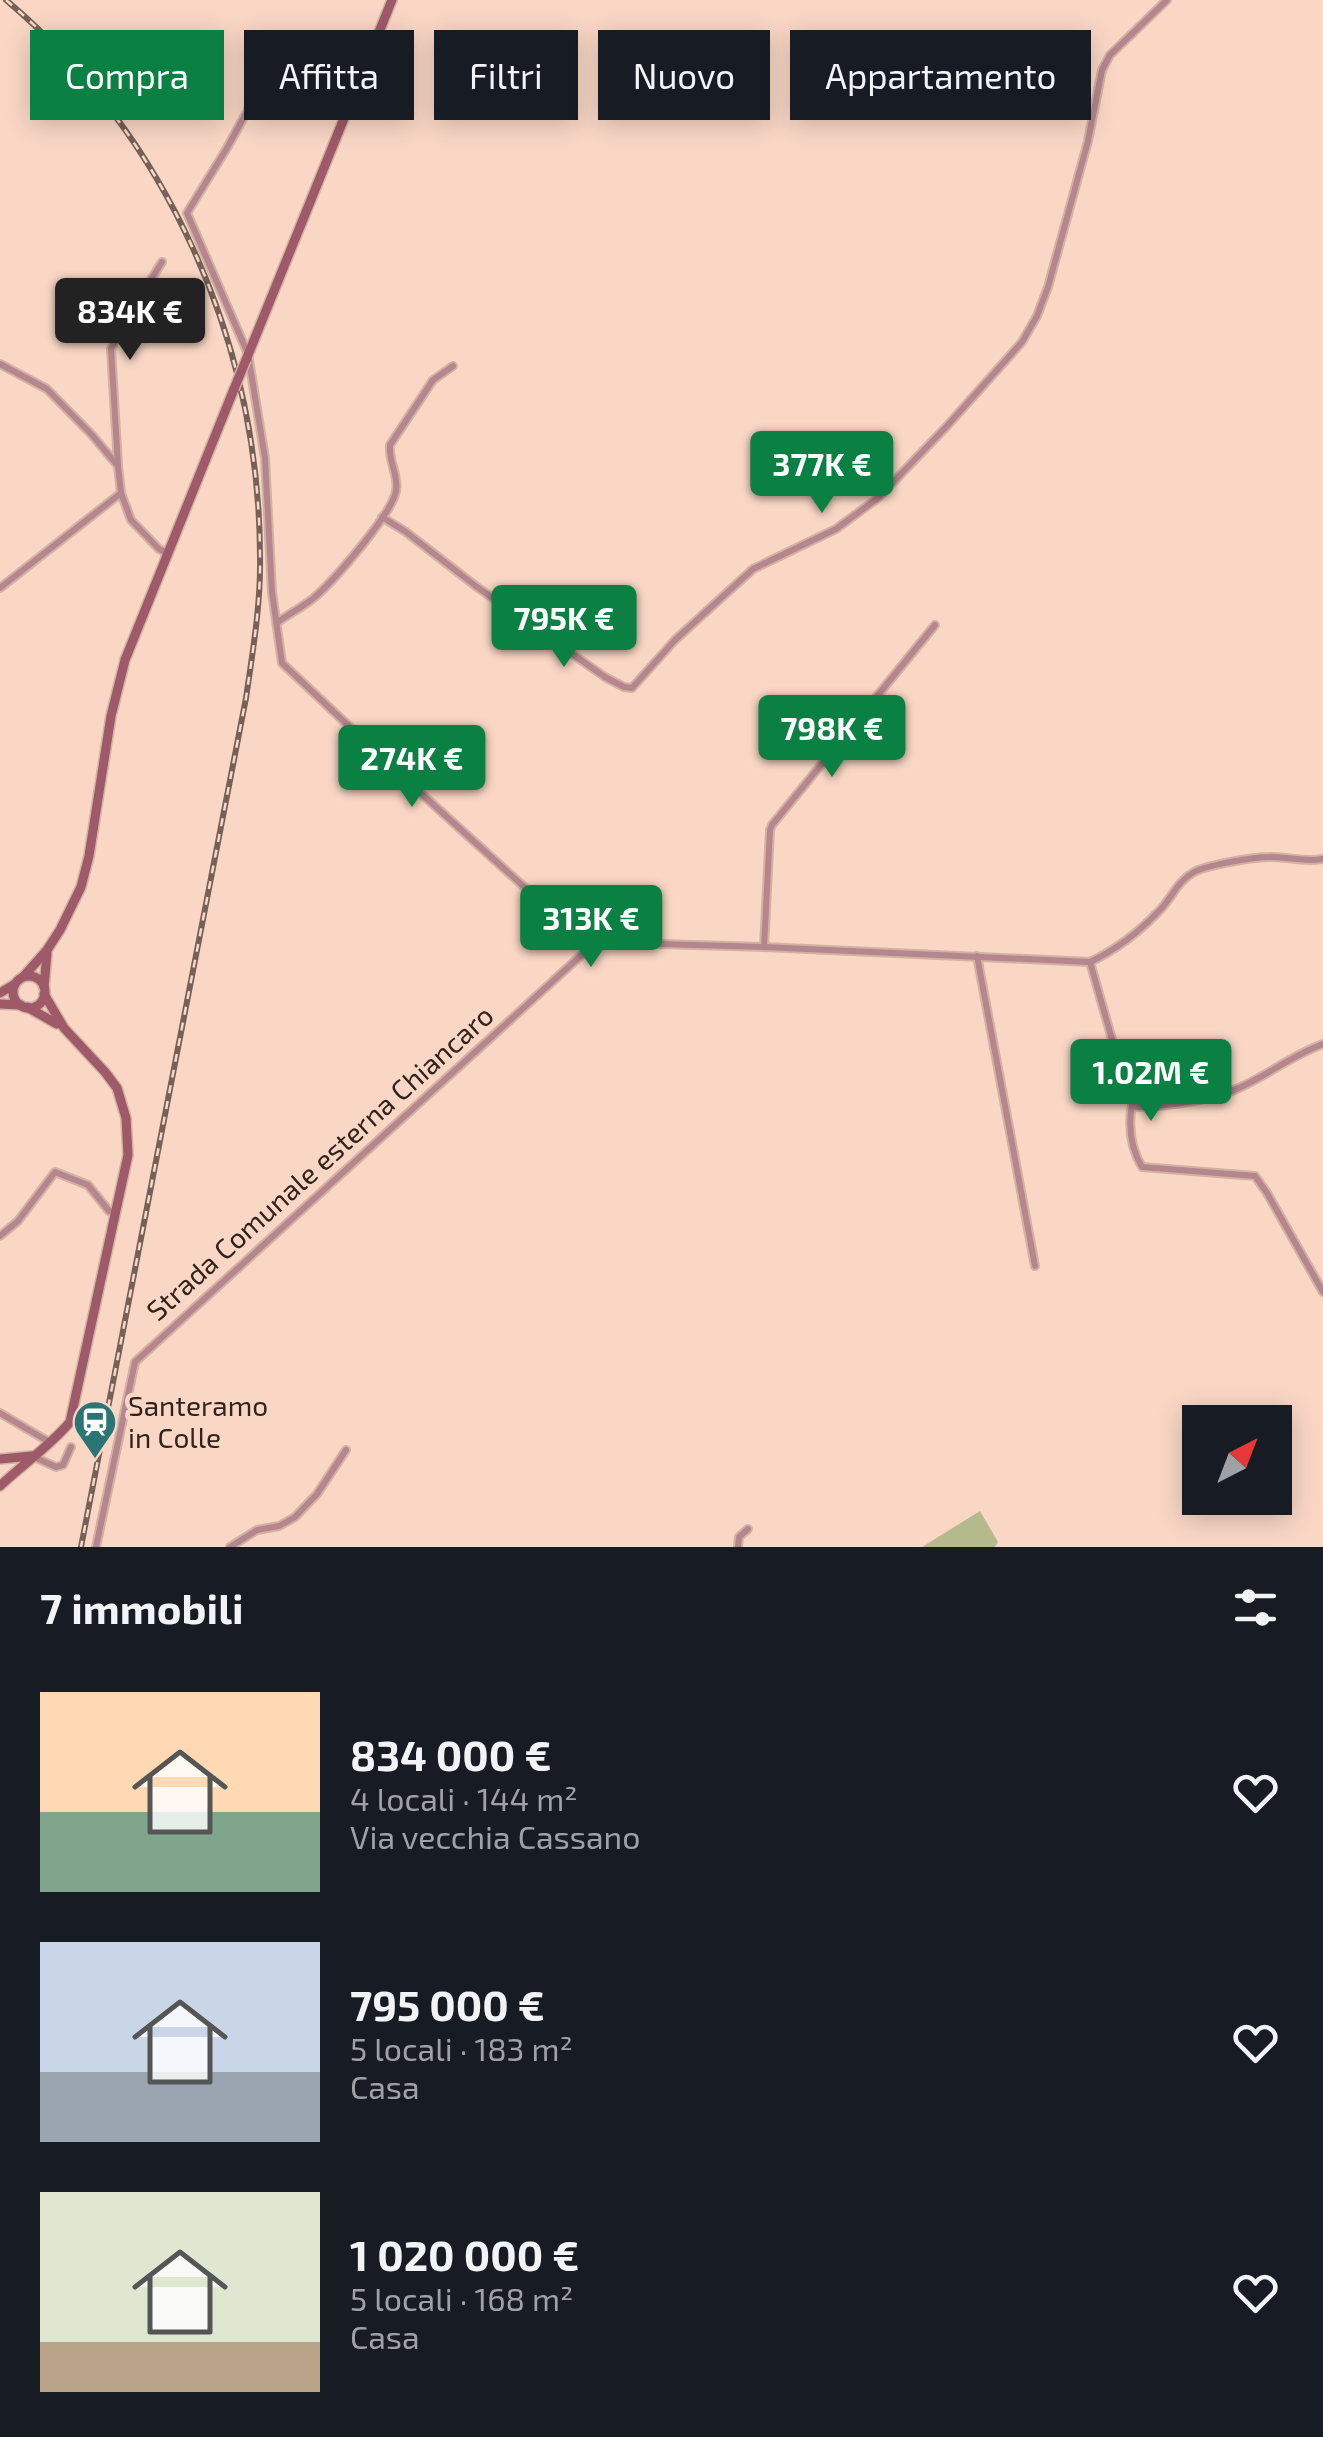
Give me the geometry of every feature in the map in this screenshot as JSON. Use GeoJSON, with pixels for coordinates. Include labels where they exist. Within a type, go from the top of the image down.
{"type":"FeatureCollection","features":[{"type":"Feature","properties":{"kind":"main road"},"geometry":{"type":"LineString","coordinates":[[0,994],[24,976],[47,950],[72,910],[81,887],[115,698],[129,647],[392,0]]}},
{"type":"Feature","properties":{"kind":"main road"},"geometry":{"type":"LineString","coordinates":[[0,1004],[36,1006],[44,991],[47,950]]}},
{"type":"Feature","properties":{"kind":"main road"},"geometry":{"type":"LineString","coordinates":[[0,1486],[70,1422],[128,1155],[124,1108],[112,1080],[64,1028],[38,979],[24,976]]}},
{"type":"Feature","properties":{"kind":"main road"},"geometry":{"type":"LineString","coordinates":[[15,984],[14,998],[64,1028]]}},
{"type":"Feature","properties":{"kind":"main road"},"geometry":{"type":"LineString","coordinates":[[0,1459],[32,1456]]}},
{"type":"Feature","properties":{"kind":"street"},"geometry":{"type":"LineString","coordinates":[[382,516],[605,677],[632,688],[668,647],[753,569],[836,529],[878,498],[1022,342],[1046,294],[1088,142],[1102,70],[1110,55],[1167,0]]}},
{"type":"Feature","properties":{"kind":"street"},"geometry":{"type":"LineString","coordinates":[[244,117],[187,213],[247,357],[265,458],[272,592],[282,663],[576,934],[591,942],[1090,962],[1108,954],[1149,920],[1165,905],[1174,888],[1198,870],[1268,856],[1300,861],[1323,858]]}},
{"type":"Feature","properties":{"kind":"street"},"geometry":{"type":"LineString","coordinates":[[162,262],[111,349],[121,493],[132,520],[167,553]]}},
{"type":"Feature","properties":{"kind":"street"},"geometry":{"type":"LineString","coordinates":[[0,364],[47,389],[118,466]]}},
{"type":"Feature","properties":{"kind":"street"},"geometry":{"type":"LineString","coordinates":[[278,622],[320,592],[382,516],[396,489],[390,445],[433,380],[453,366]]}},
{"type":"Feature","properties":{"kind":"street"},"geometry":{"type":"LineString","coordinates":[[0,588],[121,493]]}},
{"type":"Feature","properties":{"kind":"street"},"geometry":{"type":"LineString","coordinates":[[764,947],[772,825],[935,625]]}},
{"type":"Feature","properties":{"kind":"street","name":"Strada Comunale esterna Chiancaro"},"geometry":{"type":"LineString","coordinates":[[96,1547],[135,1362],[591,942]]}},
{"type":"Feature","properties":{"kind":"street"},"geometry":{"type":"LineString","coordinates":[[977,956],[1035,1266]]}},
{"type":"Feature","properties":{"kind":"street"},"geometry":{"type":"LineString","coordinates":[[1090,962],[1132,1104],[1129,1128],[1142,1167],[1255,1176],[1323,1292]]}},
{"type":"Feature","properties":{"kind":"street"},"geometry":{"type":"LineString","coordinates":[[1132,1104],[1143,1107],[1229,1092],[1323,1044]]}},
{"type":"Feature","properties":{"kind":"street"},"geometry":{"type":"LineString","coordinates":[[0,1236],[22,1217],[55,1172],[88,1185],[109,1211],[115,1212]]}},
{"type":"Feature","properties":{"kind":"street"},"geometry":{"type":"LineString","coordinates":[[0,1413],[51,1443]]}},
{"type":"Feature","properties":{"kind":"street"},"geometry":{"type":"LineString","coordinates":[[32,1456],[56,1467],[63,1466],[70,1447]]}},
{"type":"Feature","properties":{"kind":"street"},"geometry":{"type":"LineString","coordinates":[[230,1547],[257,1530],[280,1526],[295,1517],[346,1450]]}},
{"type":"Feature","properties":{"kind":"street"},"geometry":{"type":"LineString","coordinates":[[738,1547],[748,1528]]}},
{"type":"Feature","properties":{"kind":"green space"},"geometry":{"type":"Polygon","coordinates":[[[980,1511],[998,1542],[995,1547],[922,1547],[980,1511]]]}},
{"type":"Feature","properties":{"kind":"railway"},"geometry":{"type":"LineString","coordinates":[[6,0],[63,54],[114,115],[157,180],[193,249],[222,322],[243,398],[255,476],[260,555],[258,609],[246,698],[81,1547]]}},
{"type":"Feature","properties":{"kind":"place","name":"Santeramo in Colle"},"geometry":{"type":"Point","coordinates":[95,1460]}}]}
